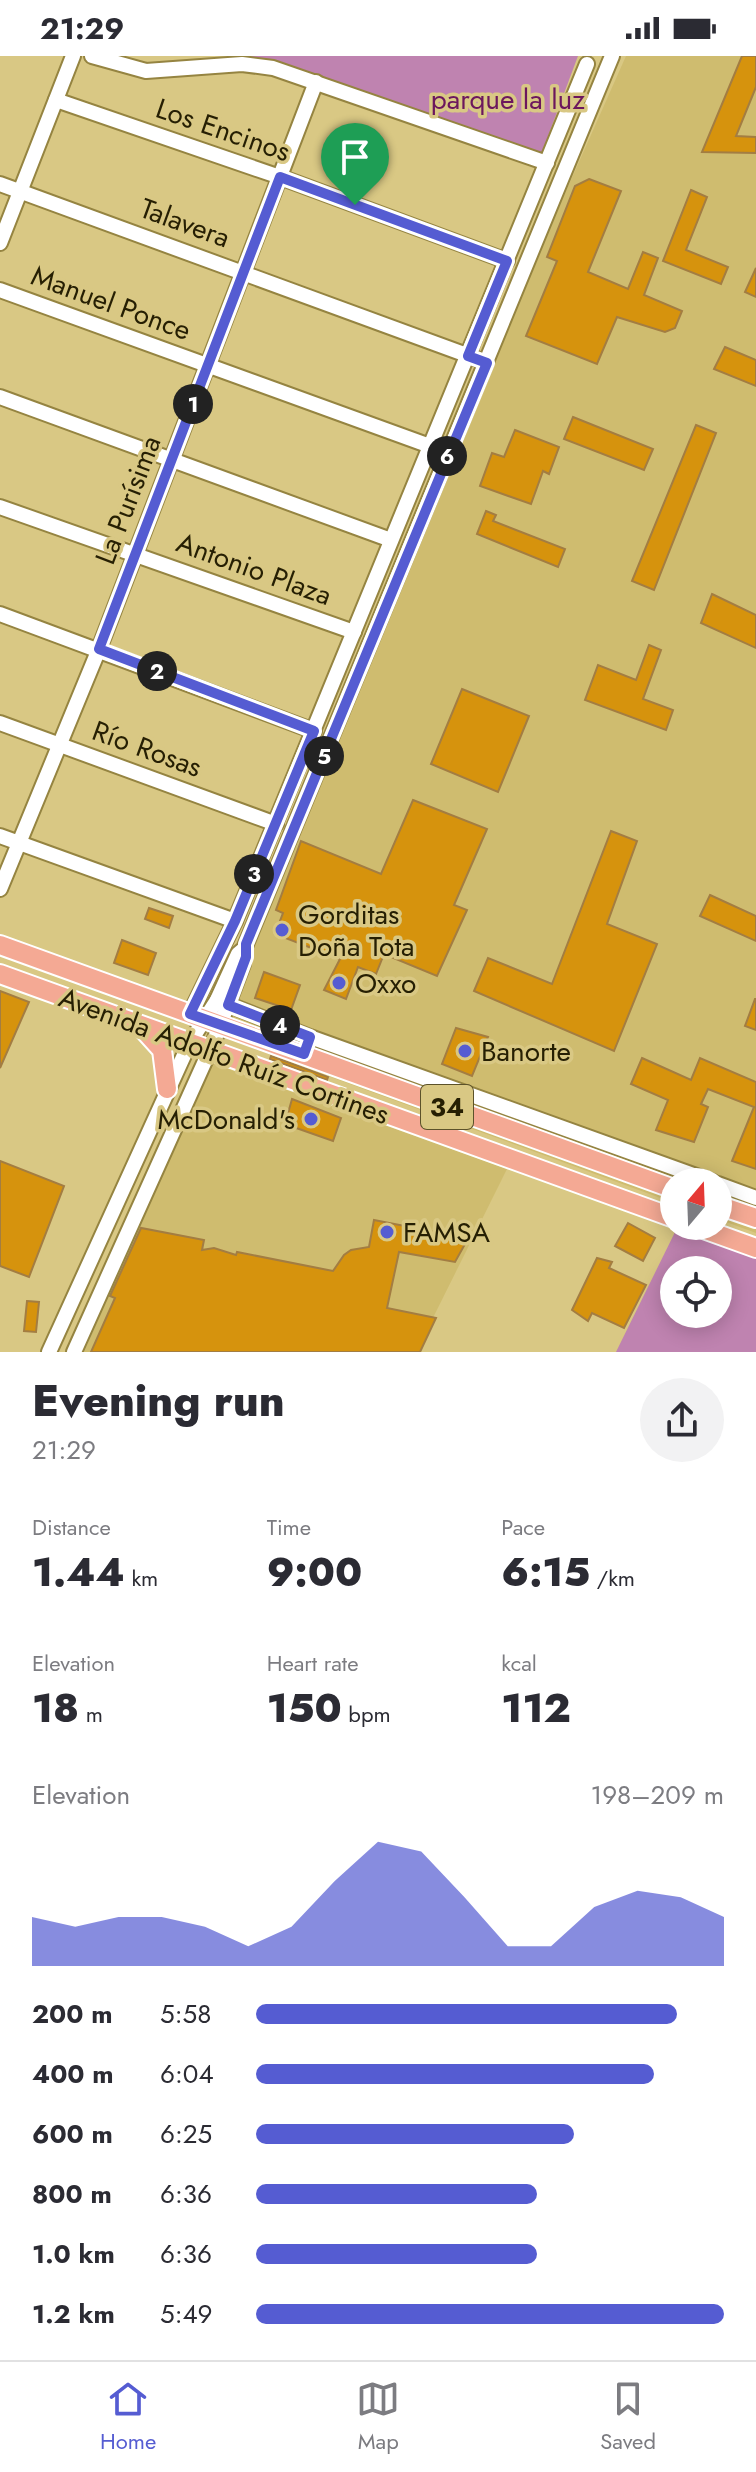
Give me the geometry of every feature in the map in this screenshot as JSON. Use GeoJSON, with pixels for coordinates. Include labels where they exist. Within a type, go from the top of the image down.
{"type":"FeatureCollection","features":[{"type":"Feature","properties":{"kind":"main road","name":"Avenida Adolfo Ruíz Cortines"},"geometry":{"type":"LineString","coordinates":[[0,945],[205,1020],[307,1045],[660,1184]]}},
{"type":"Feature","properties":{"kind":"main road","name":"Avenida Adolfo Ruíz Cortines"},"geometry":{"type":"LineString","coordinates":[[0,974],[660,1213]]}},
{"type":"Feature","properties":{"kind":"main road"},"geometry":{"type":"LineString","coordinates":[[138,1025],[162,1050],[167,1089]]}},
{"type":"Feature","properties":{"kind":"main road"},"geometry":{"type":"LineString","coordinates":[[732,1209],[752,1214]]}},
{"type":"Feature","properties":{"kind":"main road"},"geometry":{"type":"LineString","coordinates":[[732,1239],[756,1248]]}},
{"type":"Feature","properties":{"kind":"street"},"geometry":{"type":"LineString","coordinates":[[0,243],[73,56]]}},
{"type":"Feature","properties":{"kind":"street"},"geometry":{"type":"LineString","coordinates":[[92,56],[146,71],[257,65],[549,156]]}},
{"type":"Feature","properties":{"kind":"street"},"geometry":{"type":"LineString","coordinates":[[49,1352],[190,1042],[222,1002],[246,957],[244,949],[612,56]]}},
{"type":"Feature","properties":{"kind":"street"},"geometry":{"type":"LineString","coordinates":[[74,1352],[210,1050],[205,1020],[235,921],[587,64]]}},
{"type":"Feature","properties":{"kind":"street","name":"La Purísima"},"geometry":{"type":"LineString","coordinates":[[0,889],[99,649],[316,82]]}},
{"type":"Feature","properties":{"kind":"street","name":"Los Encinos"},"geometry":{"type":"LineString","coordinates":[[56,100],[280,177],[507,261]]}},
{"type":"Feature","properties":{"kind":"street"},"geometry":{"type":"LineString","coordinates":[[549,156],[579,136]]}},
{"type":"Feature","properties":{"kind":"street","name":"Talavera"},"geometry":{"type":"LineString","coordinates":[[0,184],[487,363]]}},
{"type":"Feature","properties":{"kind":"street","name":"Manuel Ponce"},"geometry":{"type":"LineString","coordinates":[[0,290],[430,446]]}},
{"type":"Feature","properties":{"kind":"street"},"geometry":{"type":"LineString","coordinates":[[0,397],[391,540]]}},
{"type":"Feature","properties":{"kind":"street","name":"Antonio Plaza"},"geometry":{"type":"LineString","coordinates":[[0,507],[354,632]]}},
{"type":"Feature","properties":{"kind":"street"},"geometry":{"type":"LineString","coordinates":[[0,614],[314,731]]}},
{"type":"Feature","properties":{"kind":"street"},"geometry":{"type":"LineString","coordinates":[[345,655],[364,662]]}},
{"type":"Feature","properties":{"kind":"street","name":"Río Rosas"},"geometry":{"type":"LineString","coordinates":[[0,723],[276,824]]}},
{"type":"Feature","properties":{"kind":"street"},"geometry":{"type":"LineString","coordinates":[[0,836],[235,921]]}},
{"type":"Feature","properties":{"kind":"street"},"geometry":{"type":"LineString","coordinates":[[257,869],[286,846]]}},
{"type":"Feature","properties":{"kind":"street"},"geometry":{"type":"LineString","coordinates":[[222,1002],[307,1045],[672,1168]]}},
{"type":"Feature","properties":{"kind":"street"},"geometry":{"type":"LineString","coordinates":[[732,1189],[756,1198]]}},
{"type":"Feature","properties":{"kind":"shaded area"},"geometry":{"type":"Polygon","coordinates":[[[626,56],[756,56],[756,1233],[732,1224],[732,1168],[660,1168],[660,1198],[200,1029],[369,635],[626,56]]]}},
{"type":"Feature","properties":{"kind":"shaded area"},"geometry":{"type":"Polygon","coordinates":[[[209,1062],[507,1169],[416,1352],[84,1352],[209,1062]]]}},
{"type":"Feature","properties":{"kind":"green space","name":"parque la luz"},"geometry":{"type":"Polygon","coordinates":[[[241,56],[578,56],[541,155],[242,64],[241,56]]]}},
{"type":"Feature","properties":{"kind":"green space"},"geometry":{"type":"Polygon","coordinates":[[[671,1240],[716,1240],[756,1255],[756,1352],[616,1352],[660,1263],[660,1328],[732,1328],[732,1256],[663,1256],[671,1240]]]}},
{"type":"Feature","properties":{"kind":"building"},"geometry":{"type":"Polygon","coordinates":[[[742,56],[756,56],[756,87],[736,136],[756,137],[756,153],[702,152],[742,56]]]}},
{"type":"Feature","properties":{"kind":"building"},"geometry":{"type":"Polygon","coordinates":[[[589,179],[621,191],[588,272],[628,289],[643,252],[658,258],[644,295],[682,311],[675,328],[665,332],[617,317],[597,364],[526,336],[557,261],[547,257],[575,186],[589,179]]]}},
{"type":"Feature","properties":{"kind":"building"},"geometry":{"type":"Polygon","coordinates":[[[691,190],[707,197],[686,250],[728,267],[721,284],[663,261],[691,190]]]}},
{"type":"Feature","properties":{"kind":"building"},"geometry":{"type":"Polygon","coordinates":[[[756,268],[756,297],[745,292],[756,268]]]}},
{"type":"Feature","properties":{"kind":"building"},"geometry":{"type":"Polygon","coordinates":[[[725,347],[756,360],[756,386],[714,369],[725,347]]]}},
{"type":"Feature","properties":{"kind":"building"},"geometry":{"type":"Polygon","coordinates":[[[573,417],[653,449],[644,470],[564,439],[573,417]]]}},
{"type":"Feature","properties":{"kind":"building"},"geometry":{"type":"Polygon","coordinates":[[[696,425],[716,433],[654,590],[632,581],[696,425]]]}},
{"type":"Feature","properties":{"kind":"building"},"geometry":{"type":"Polygon","coordinates":[[[515,430],[559,447],[549,474],[543,471],[531,504],[480,486],[492,453],[504,457],[515,430]]]}},
{"type":"Feature","properties":{"kind":"building"},"geometry":{"type":"Polygon","coordinates":[[[486,511],[496,515],[493,521],[565,549],[558,567],[477,534],[486,511]]]}},
{"type":"Feature","properties":{"kind":"building"},"geometry":{"type":"Polygon","coordinates":[[[712,594],[756,615],[756,648],[701,623],[712,594]]]}},
{"type":"Feature","properties":{"kind":"building"},"geometry":{"type":"Polygon","coordinates":[[[649,645],[661,650],[643,699],[673,710],[666,730],[585,700],[598,665],[636,680],[649,645]]]}},
{"type":"Feature","properties":{"kind":"building"},"geometry":{"type":"Polygon","coordinates":[[[462,689],[529,716],[498,792],[431,764],[462,689]]]}},
{"type":"Feature","properties":{"kind":"building"},"geometry":{"type":"Polygon","coordinates":[[[413,800],[487,829],[454,905],[467,910],[437,976],[384,954],[376,974],[358,967],[346,999],[324,990],[340,959],[275,934],[283,913],[276,910],[301,841],[381,874],[413,800]]]}},
{"type":"Feature","properties":{"kind":"building"},"geometry":{"type":"Polygon","coordinates":[[[611,831],[637,841],[607,924],[657,944],[614,1051],[474,991],[488,958],[552,984],[611,831]]]}},
{"type":"Feature","properties":{"kind":"building"},"geometry":{"type":"Polygon","coordinates":[[[710,895],[756,916],[756,941],[700,916],[710,895]]]}},
{"type":"Feature","properties":{"kind":"building"},"geometry":{"type":"Polygon","coordinates":[[[149,908],[173,916],[169,928],[145,919],[149,908]]]}},
{"type":"Feature","properties":{"kind":"building"},"geometry":{"type":"Polygon","coordinates":[[[122,940],[156,953],[148,975],[114,963],[122,940]]]}},
{"type":"Feature","properties":{"kind":"building"},"geometry":{"type":"Polygon","coordinates":[[[264,972],[300,985],[291,1010],[255,998],[264,972]]]}},
{"type":"Feature","properties":{"kind":"building"},"geometry":{"type":"Polygon","coordinates":[[[0,991],[29,1002],[0,1068],[0,991]]]}},
{"type":"Feature","properties":{"kind":"building"},"geometry":{"type":"Polygon","coordinates":[[[756,999],[756,1030],[745,1026],[756,999]]]}},
{"type":"Feature","properties":{"kind":"building","name":"Banorte"},"geometry":{"type":"Polygon","coordinates":[[[456,1028],[488,1037],[472,1076],[442,1064],[456,1028]]]}},
{"type":"Feature","properties":{"kind":"building"},"geometry":{"type":"Polygon","coordinates":[[[271,1056],[328,1077],[327,1080],[270,1059],[271,1056]]]}},
{"type":"Feature","properties":{"kind":"building"},"geometry":{"type":"Polygon","coordinates":[[[642,1058],[691,1080],[700,1058],[756,1082],[756,1169],[732,1161],[754,1107],[708,1089],[701,1104],[708,1107],[694,1142],[656,1130],[668,1100],[631,1084],[642,1058]]]}},
{"type":"Feature","properties":{"kind":"building"},"geometry":{"type":"Polygon","coordinates":[[[292,1099],[341,1118],[333,1141],[285,1124],[292,1099]]]}},
{"type":"Feature","properties":{"kind":"building"},"geometry":{"type":"Polygon","coordinates":[[[0,1161],[64,1186],[29,1277],[0,1266],[0,1161]]]}},
{"type":"Feature","properties":{"kind":"building"},"geometry":{"type":"Polygon","coordinates":[[[374,1220],[461,1237],[459,1243],[465,1244],[455,1262],[399,1252],[387,1308],[436,1318],[420,1352],[91,1352],[115,1298],[110,1296],[141,1228],[204,1240],[202,1250],[214,1248],[236,1255],[237,1252],[333,1271],[351,1250],[369,1247],[374,1220]]]}},
{"type":"Feature","properties":{"kind":"building"},"geometry":{"type":"Polygon","coordinates":[[[628,1223],[655,1238],[643,1261],[615,1246],[628,1223]]]}},
{"type":"Feature","properties":{"kind":"building"},"geometry":{"type":"Polygon","coordinates":[[[597,1258],[612,1262],[609,1268],[646,1285],[624,1328],[592,1313],[588,1321],[572,1310],[597,1258]]]}},
{"type":"Feature","properties":{"kind":"building"},"geometry":{"type":"Polygon","coordinates":[[[27,1301],[39,1302],[36,1332],[24,1331],[27,1301]]]}},
{"type":"Feature","properties":{"kind":"place","name":"Gorditas Doña Tota"},"geometry":{"type":"Point","coordinates":[282,930]}},
{"type":"Feature","properties":{"kind":"place","name":"Oxxo"},"geometry":{"type":"Point","coordinates":[339,983]}},
{"type":"Feature","properties":{"kind":"place","name":"Banorte"},"geometry":{"type":"Point","coordinates":[465,1051]}},
{"type":"Feature","properties":{"kind":"place","name":"McDonald's"},"geometry":{"type":"Point","coordinates":[311,1119]}},
{"type":"Feature","properties":{"kind":"place","name":"FAMSA"},"geometry":{"type":"Point","coordinates":[387,1232]}},
{"type":"Feature","properties":{"kind":"route"},"geometry":{"type":"LineString","coordinates":[[280,177],[355,205],[507,261],[468,356],[487,363],[246,944],[246,957],[228,1005],[310,1037],[304,1054],[190,1014],[235,921],[314,731],[99,649],[280,177]]}}]}
